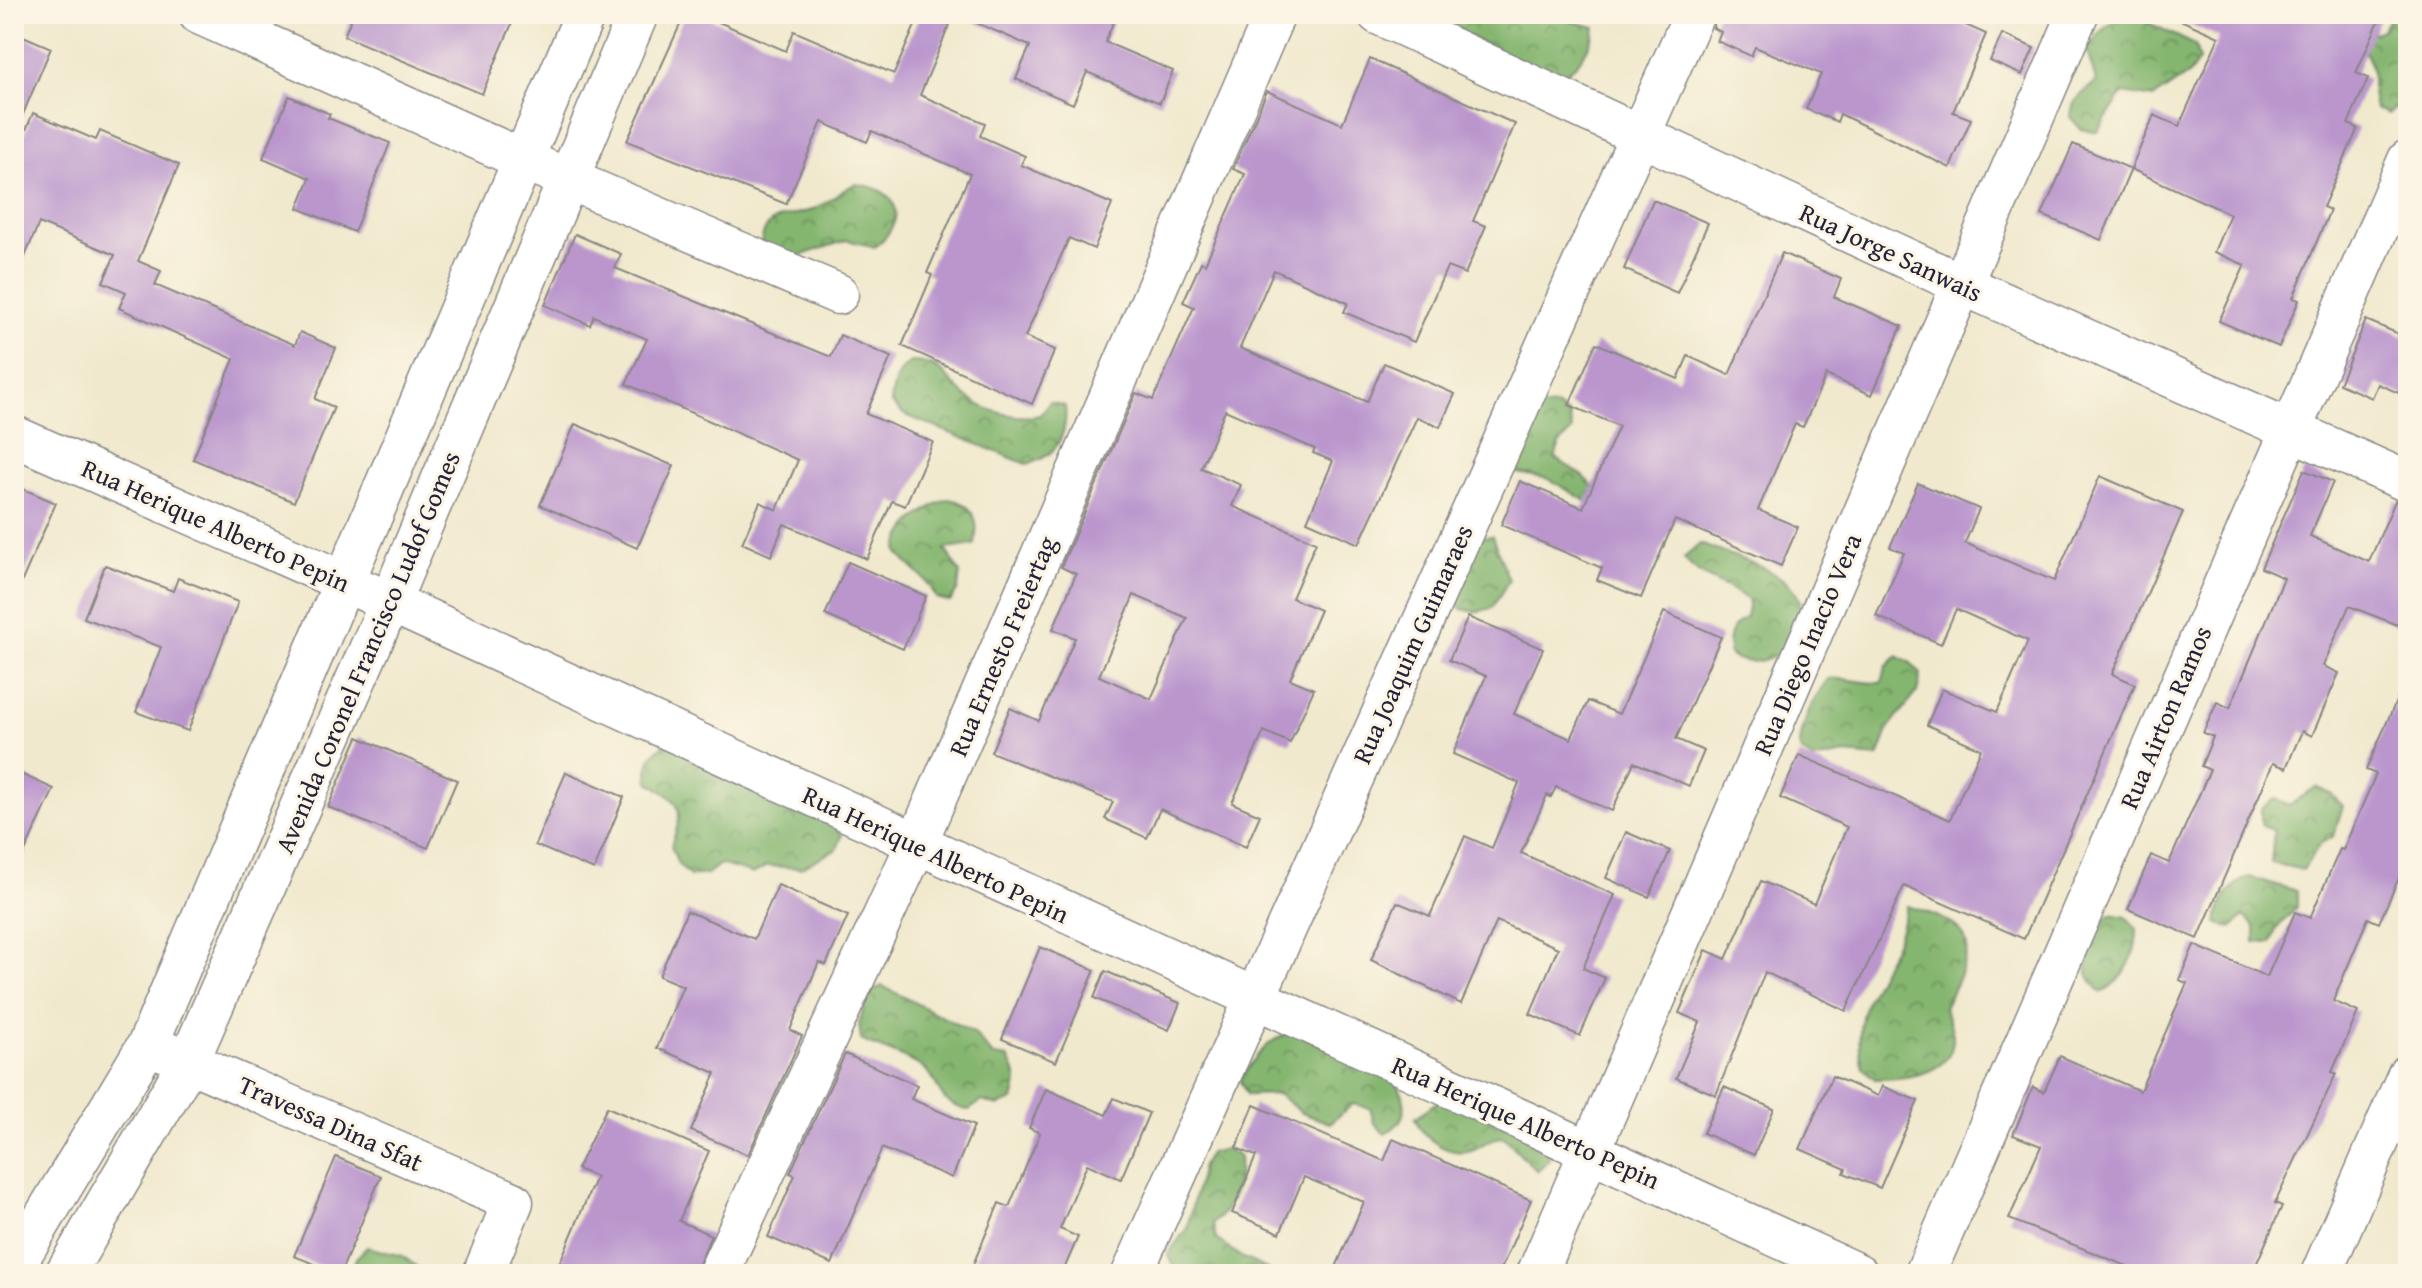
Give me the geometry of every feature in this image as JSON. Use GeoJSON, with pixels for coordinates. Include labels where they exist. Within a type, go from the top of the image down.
{"type":"FeatureCollection","features":[{"type":"Feature","properties":{"kind":"street"},"geometry":{"type":"LineString","coordinates":[[199,14],[526,161],[838,294]]}},
{"type":"Feature","properties":{"kind":"street","name":"Avenida Coronel Francisco Ludof Gomes"},"geometry":{"type":"LineString","coordinates":[[14,1267],[148,1044],[526,161],[585,14]]}},
{"type":"Feature","properties":{"kind":"street","name":"Avenida Coronel Francisco Ludof Gomes"},"geometry":{"type":"LineString","coordinates":[[65,1274],[189,1061],[390,602],[638,14]]}},
{"type":"Feature","properties":{"kind":"street","name":"Rua Ernesto Freiertag"},"geometry":{"type":"LineString","coordinates":[[718,1274],[916,845],[1275,14]]}},
{"type":"Feature","properties":{"kind":"street","name":"Rua Jorge Sanwais"},"geometry":{"type":"LineString","coordinates":[[1378,14],[1961,284],[2408,482]]}},
{"type":"Feature","properties":{"kind":"street","name":"Rua Joaquim Guimaraes"},"geometry":{"type":"LineString","coordinates":[[1132,1274],[1252,999],[1694,14]]}},
{"type":"Feature","properties":{"kind":"street","name":"Rua Diego Inacio Vera"},"geometry":{"type":"LineString","coordinates":[[1537,1274],[2078,14]]}},
{"type":"Feature","properties":{"kind":"street","name":"Rua Airton Ramos"},"geometry":{"type":"LineString","coordinates":[[1925,1274],[2408,160]]}},
{"type":"Feature","properties":{"kind":"street","name":"Rua Herique Alberto Pepin"},"geometry":{"type":"LineString","coordinates":[[14,436],[390,602],[1858,1274]]}},
{"type":"Feature","properties":{"kind":"street","name":"Travessa Dina Sfat"},"geometry":{"type":"LineString","coordinates":[[148,1044],[513,1202],[483,1274]]}},
{"type":"Feature","properties":{"kind":"street"},"geometry":{"type":"LineString","coordinates":[[2321,1274],[2408,1074]]}},
{"type":"Feature","properties":{"kind":"green space"},"geometry":{"type":"Polygon","coordinates":[[[1421,14],[1560,14],[1566,20],[1595,27],[1582,57],[1559,79],[1421,14]]]}},
{"type":"Feature","properties":{"kind":"green space"},"geometry":{"type":"Polygon","coordinates":[[[2393,14],[2408,14],[2408,96],[2389,114],[2375,109],[2371,66],[2365,52],[2368,36],[2382,30],[2393,14]]]}},
{"type":"Feature","properties":{"kind":"green space"},"geometry":{"type":"Polygon","coordinates":[[[2135,16],[2195,45],[2199,60],[2189,74],[2153,98],[2123,93],[2097,132],[2081,129],[2070,117],[2074,102],[2096,81],[2087,51],[2095,37],[2106,27],[2135,16]]]}},
{"type":"Feature","properties":{"kind":"green space"},"geometry":{"type":"Polygon","coordinates":[[[855,184],[882,192],[895,206],[893,226],[875,247],[847,240],[787,260],[761,245],[767,227],[778,218],[817,207],[855,184]]]}},
{"type":"Feature","properties":{"kind":"green space"},"geometry":{"type":"Polygon","coordinates":[[[910,362],[931,365],[967,397],[1002,414],[1040,415],[1050,402],[1065,406],[1064,426],[1058,444],[1045,456],[1026,464],[903,414],[891,403],[898,376],[910,362]]]}},
{"type":"Feature","properties":{"kind":"green space"},"geometry":{"type":"Polygon","coordinates":[[[1556,406],[1569,415],[1572,431],[1560,443],[1555,458],[1582,475],[1594,488],[1588,502],[1549,479],[1518,473],[1510,461],[1530,419],[1540,408],[1556,406]]]}},
{"type":"Feature","properties":{"kind":"green space"},"geometry":{"type":"Polygon","coordinates":[[[948,499],[969,509],[977,528],[974,545],[945,549],[960,573],[958,589],[950,602],[936,598],[929,584],[897,551],[903,534],[915,519],[948,499]]]}},
{"type":"Feature","properties":{"kind":"green space"},"geometry":{"type":"Polygon","coordinates":[[[1492,536],[1509,580],[1492,608],[1476,612],[1461,609],[1453,595],[1476,537],[1492,536]]]}},
{"type":"Feature","properties":{"kind":"green space"},"geometry":{"type":"Polygon","coordinates":[[[1700,544],[1764,568],[1792,588],[1800,602],[1802,618],[1790,648],[1754,662],[1730,656],[1730,634],[1746,617],[1749,601],[1698,572],[1684,558],[1700,544]]]}},
{"type":"Feature","properties":{"kind":"green space"},"geometry":{"type":"Polygon","coordinates":[[[1897,656],[1911,663],[1921,674],[1917,692],[1889,728],[1878,757],[1845,754],[1813,760],[1800,750],[1808,713],[1828,679],[1882,683],[1886,667],[1897,656]]]}},
{"type":"Feature","properties":{"kind":"green space"},"geometry":{"type":"Polygon","coordinates":[[[667,743],[741,775],[760,798],[772,806],[832,823],[842,835],[837,849],[800,868],[767,866],[753,874],[720,864],[707,874],[690,876],[678,864],[671,846],[678,823],[678,808],[669,796],[649,782],[650,759],[667,743]]]}},
{"type":"Feature","properties":{"kind":"green space"},"geometry":{"type":"Polygon","coordinates":[[[2316,787],[2331,794],[2343,806],[2333,836],[2320,844],[2303,870],[2271,863],[2274,831],[2261,824],[2261,809],[2275,799],[2290,805],[2316,787]]]}},
{"type":"Feature","properties":{"kind":"green space"},"geometry":{"type":"Polygon","coordinates":[[[2249,877],[2297,891],[2297,907],[2276,929],[2271,943],[2255,942],[2255,926],[2243,916],[2232,928],[2217,923],[2227,895],[2236,884],[2249,877]]]}},
{"type":"Feature","properties":{"kind":"green space"},"geometry":{"type":"Polygon","coordinates":[[[1907,906],[1949,922],[1961,931],[1966,941],[1962,968],[1944,1008],[1953,1039],[1944,1061],[1934,1068],[1910,1076],[1875,1079],[1863,1068],[1861,1019],[1898,939],[1907,906]]]}},
{"type":"Feature","properties":{"kind":"green space"},"geometry":{"type":"Polygon","coordinates":[[[2111,914],[2126,917],[2137,929],[2136,939],[2132,957],[2123,974],[2102,992],[2088,974],[2087,953],[2096,932],[2111,914]]]}},
{"type":"Feature","properties":{"kind":"green space"},"geometry":{"type":"Polygon","coordinates":[[[882,986],[974,1033],[993,1056],[1008,1058],[1016,1078],[1013,1100],[998,1106],[982,1101],[969,1110],[957,1107],[943,1097],[933,1078],[920,1066],[861,1040],[859,1024],[868,993],[882,986]]]}},
{"type":"Feature","properties":{"kind":"green space"},"geometry":{"type":"Polygon","coordinates":[[[1295,1032],[1396,1082],[1404,1104],[1398,1123],[1385,1134],[1374,1123],[1370,1108],[1353,1104],[1330,1123],[1302,1113],[1278,1094],[1247,1095],[1240,1081],[1256,1057],[1269,1043],[1295,1032]]]}},
{"type":"Feature","properties":{"kind":"green space"},"geometry":{"type":"Polygon","coordinates":[[[1441,1099],[1548,1143],[1549,1159],[1537,1171],[1504,1137],[1467,1151],[1439,1145],[1424,1133],[1415,1118],[1441,1099]]]}},
{"type":"Feature","properties":{"kind":"green space"},"geometry":{"type":"Polygon","coordinates":[[[1225,1149],[1239,1156],[1238,1174],[1230,1202],[1213,1223],[1216,1239],[1241,1257],[1269,1270],[1269,1274],[1178,1274],[1168,1254],[1187,1228],[1202,1166],[1209,1153],[1225,1149]]]}},
{"type":"Feature","properties":{"kind":"green space"},"geometry":{"type":"Polygon","coordinates":[[[367,1247],[402,1256],[427,1274],[350,1274],[356,1258],[367,1247]]]}},
{"type":"Feature","properties":{"kind":"building"},"geometry":{"type":"Polygon","coordinates":[[[353,14],[516,14],[482,94],[344,36],[353,14]]]}},
{"type":"Feature","properties":{"kind":"building"},"geometry":{"type":"Polygon","coordinates":[[[685,14],[700,14],[786,51],[794,31],[894,74],[920,14],[954,14],[920,95],[985,123],[980,136],[1025,156],[1021,165],[1112,204],[1094,249],[1069,238],[1025,337],[1055,350],[1032,404],[902,346],[932,275],[927,273],[970,174],[872,131],[867,142],[822,122],[786,204],[627,141],[685,14]]]}},
{"type":"Feature","properties":{"kind":"building"},"geometry":{"type":"Polygon","coordinates":[[[956,14],[1117,14],[1105,42],[1173,71],[1160,103],[1087,72],[1073,104],[1016,79],[1030,46],[956,14]]]}},
{"type":"Feature","properties":{"kind":"building"},"geometry":{"type":"Polygon","coordinates":[[[1717,14],[1941,14],[1986,34],[1953,112],[1971,119],[1950,168],[1840,114],[1837,122],[1806,109],[1821,74],[1755,47],[1751,56],[1717,41],[1721,32],[1713,28],[1717,14]]]}},
{"type":"Feature","properties":{"kind":"building"},"geometry":{"type":"Polygon","coordinates":[[[2167,14],[2382,14],[2356,73],[2368,78],[2348,124],[2358,128],[2323,207],[2330,210],[2293,298],[2299,300],[2279,347],[2219,321],[2245,265],[2214,252],[2230,214],[2131,169],[2154,115],[2179,126],[2219,37],[2167,14]]]}},
{"type":"Feature","properties":{"kind":"building"},"geometry":{"type":"Polygon","coordinates":[[[14,32],[51,48],[14,135],[14,32]]]}},
{"type":"Feature","properties":{"kind":"building"},"geometry":{"type":"Polygon","coordinates":[[[2002,34],[2034,48],[2022,75],[1990,61],[2002,34]]]}},
{"type":"Feature","properties":{"kind":"building"},"geometry":{"type":"Polygon","coordinates":[[[1370,59],[1515,124],[1473,221],[1486,226],[1465,274],[1447,267],[1414,342],[1344,312],[1348,303],[1274,270],[1240,348],[1367,402],[1384,363],[1455,394],[1440,427],[1417,417],[1359,544],[1307,521],[1333,461],[1313,453],[1315,449],[1225,410],[1201,468],[1241,485],[1232,506],[1316,542],[1292,598],[1320,610],[1290,679],[1314,689],[1290,743],[1264,731],[1232,803],[1260,815],[1246,847],[1160,809],[1147,838],[1105,819],[1113,802],[991,752],[1010,708],[1039,721],[1075,638],[1053,629],[1076,574],[1061,567],[1136,393],[1153,400],[1194,307],[1183,302],[1201,262],[1205,264],[1245,174],[1233,169],[1267,91],[1342,124],[1370,59]],[[1134,595],[1099,676],[1151,699],[1187,618],[1134,595]]]}},
{"type":"Feature","properties":{"kind":"building"},"geometry":{"type":"Polygon","coordinates":[[[289,96],[330,114],[328,118],[390,143],[354,232],[298,208],[310,178],[263,158],[289,96]]]}},
{"type":"Feature","properties":{"kind":"building"},"geometry":{"type":"Polygon","coordinates":[[[33,113],[96,140],[100,131],[179,165],[138,261],[161,271],[155,285],[295,345],[300,332],[336,348],[315,399],[334,407],[294,502],[193,459],[234,359],[119,308],[126,292],[103,282],[115,255],[39,223],[14,283],[14,159],[33,113]]]}},
{"type":"Feature","properties":{"kind":"building"},"geometry":{"type":"Polygon","coordinates":[[[2073,144],[2131,169],[2101,240],[2042,215],[2073,144]]]}},
{"type":"Feature","properties":{"kind":"building"},"geometry":{"type":"Polygon","coordinates":[[[1653,200],[1708,223],[1677,293],[1624,269],[1653,200]]]}},
{"type":"Feature","properties":{"kind":"building"},"geometry":{"type":"Polygon","coordinates":[[[575,234],[621,254],[615,268],[831,357],[840,335],[891,357],[866,414],[933,442],[905,506],[892,501],[867,559],[784,524],[771,556],[742,543],[760,502],[777,510],[798,460],[626,384],[647,339],[594,316],[590,325],[545,305],[575,234]]]}},
{"type":"Feature","properties":{"kind":"building"},"geometry":{"type":"Polygon","coordinates":[[[1782,253],[1841,279],[1834,297],[1902,326],[1872,395],[1826,375],[1803,427],[1795,424],[1758,510],[1798,527],[1781,566],[1675,520],[1641,598],[1597,580],[1602,568],[1501,525],[1520,481],[1583,508],[1619,426],[1569,405],[1596,343],[1678,379],[1688,356],[1729,375],[1782,253]]]}},
{"type":"Feature","properties":{"kind":"building"},"geometry":{"type":"Polygon","coordinates":[[[2366,320],[2408,338],[2408,397],[2378,384],[2372,398],[2339,384],[2366,320]]]}},
{"type":"Feature","properties":{"kind":"building"},"geometry":{"type":"Polygon","coordinates":[[[575,424],[674,466],[637,548],[540,505],[575,424]]]}},
{"type":"Feature","properties":{"kind":"building"},"geometry":{"type":"Polygon","coordinates":[[[2304,470],[2333,482],[2310,536],[2369,562],[2395,501],[2408,505],[2408,629],[2349,606],[2323,666],[2339,673],[2312,736],[2302,731],[2286,768],[2273,763],[2198,939],[2128,909],[2151,855],[2169,863],[2210,770],[2201,766],[2213,737],[2203,733],[2217,702],[2230,708],[2284,578],[2261,568],[2304,470]]]}},
{"type":"Feature","properties":{"kind":"building"},"geometry":{"type":"Polygon","coordinates":[[[2100,476],[2183,512],[2112,674],[2135,684],[2024,939],[1904,886],[1846,1011],[1765,972],[1716,1095],[1676,1078],[1700,1022],[1679,1013],[1706,950],[1726,959],[1761,881],[1814,904],[1847,827],[1780,798],[1799,755],[1950,820],[1981,749],[1927,725],[1942,689],[1997,712],[2028,641],[1956,609],[1941,644],[1876,616],[1904,553],[1890,547],[1918,483],[1979,509],[1965,543],[2054,581],[2100,476]]]}},
{"type":"Feature","properties":{"kind":"building"},"geometry":{"type":"Polygon","coordinates":[[[14,485],[56,503],[14,599],[14,485]]]}},
{"type":"Feature","properties":{"kind":"building"},"geometry":{"type":"Polygon","coordinates":[[[848,562],[926,596],[903,649],[825,615],[848,562]]]}},
{"type":"Feature","properties":{"kind":"building"},"geometry":{"type":"Polygon","coordinates":[[[105,565],[173,591],[178,578],[238,602],[188,731],[136,712],[161,647],[84,618],[105,565]]]}},
{"type":"Feature","properties":{"kind":"building"},"geometry":{"type":"Polygon","coordinates":[[[1664,612],[1721,637],[1676,739],[1704,751],[1689,786],[1634,762],[1612,811],[1556,787],[1551,797],[1547,795],[1521,853],[1615,895],[1583,968],[1605,978],[1580,1036],[1530,1014],[1558,948],[1497,921],[1461,1004],[1371,960],[1397,902],[1430,916],[1465,836],[1492,848],[1519,783],[1453,754],[1486,676],[1449,660],[1468,617],[1543,649],[1514,714],[1571,739],[1588,701],[1619,714],[1664,612]]]}},
{"type":"Feature","properties":{"kind":"building"},"geometry":{"type":"Polygon","coordinates":[[[2408,674],[2408,857],[2379,923],[2368,918],[2333,1001],[2358,1012],[2332,1072],[2336,1074],[2275,1203],[2282,1206],[2252,1274],[2123,1274],[2127,1266],[2009,1219],[2041,1146],[2013,1135],[2033,1087],[2044,1092],[2060,1056],[2140,1091],[2187,983],[2179,980],[2194,945],[2267,977],[2295,912],[2310,918],[2340,849],[2343,850],[2376,774],[2366,770],[2408,674]]]}},
{"type":"Feature","properties":{"kind":"building"},"geometry":{"type":"Polygon","coordinates":[[[358,737],[457,780],[428,848],[328,807],[358,737]]]}},
{"type":"Feature","properties":{"kind":"building"},"geometry":{"type":"Polygon","coordinates":[[[14,771],[54,789],[14,875],[14,771]]]}},
{"type":"Feature","properties":{"kind":"building"},"geometry":{"type":"Polygon","coordinates":[[[566,772],[624,797],[594,870],[535,845],[566,772]]]}},
{"type":"Feature","properties":{"kind":"building"},"geometry":{"type":"Polygon","coordinates":[[[1626,832],[1670,851],[1649,897],[1606,878],[1626,832]]]}},
{"type":"Feature","properties":{"kind":"building"},"geometry":{"type":"Polygon","coordinates":[[[778,885],[848,916],[826,965],[819,962],[790,1030],[802,1036],[748,1155],[691,1131],[716,1073],[657,1048],[683,986],[659,976],[687,911],[754,939],[778,885]]]}},
{"type":"Feature","properties":{"kind":"building"},"geometry":{"type":"Polygon","coordinates":[[[1040,947],[1095,970],[1056,1062],[1002,1039],[1040,947]]]}},
{"type":"Feature","properties":{"kind":"building"},"geometry":{"type":"Polygon","coordinates":[[[1105,971],[1180,1003],[1169,1030],[1094,998],[1105,971]]]}},
{"type":"Feature","properties":{"kind":"building"},"geometry":{"type":"Polygon","coordinates":[[[845,1054],[917,1085],[911,1099],[974,1126],[952,1178],[882,1148],[832,1264],[768,1237],[795,1175],[790,1173],[845,1054]]]}},
{"type":"Feature","properties":{"kind":"building"},"geometry":{"type":"Polygon","coordinates":[[[1832,1076],[1878,1096],[1882,1086],[1918,1101],[1880,1188],[1800,1149],[1832,1076]]]}},
{"type":"Feature","properties":{"kind":"building"},"geometry":{"type":"Polygon","coordinates":[[[1724,1087],[1774,1109],[1754,1155],[1703,1133],[1724,1087]]]}},
{"type":"Feature","properties":{"kind":"building"},"geometry":{"type":"Polygon","coordinates":[[[1046,1089],[1106,1115],[1114,1098],[1149,1113],[1121,1179],[1087,1164],[1060,1229],[1078,1237],[1062,1274],[969,1274],[999,1203],[1009,1207],[1040,1133],[1029,1128],[1046,1089]]]}},
{"type":"Feature","properties":{"kind":"building"},"geometry":{"type":"Polygon","coordinates":[[[1254,1105],[1384,1161],[1393,1139],[1531,1200],[1499,1274],[1333,1274],[1364,1202],[1304,1177],[1280,1233],[1232,1213],[1256,1156],[1236,1148],[1254,1105]]]}},
{"type":"Feature","properties":{"kind":"building"},"geometry":{"type":"Polygon","coordinates":[[[607,1107],[709,1151],[679,1221],[711,1235],[695,1274],[555,1274],[596,1177],[577,1169],[607,1107]]]}},
{"type":"Feature","properties":{"kind":"building"},"geometry":{"type":"Polygon","coordinates":[[[336,1157],[381,1176],[340,1274],[294,1256],[336,1157]]]}}]}
